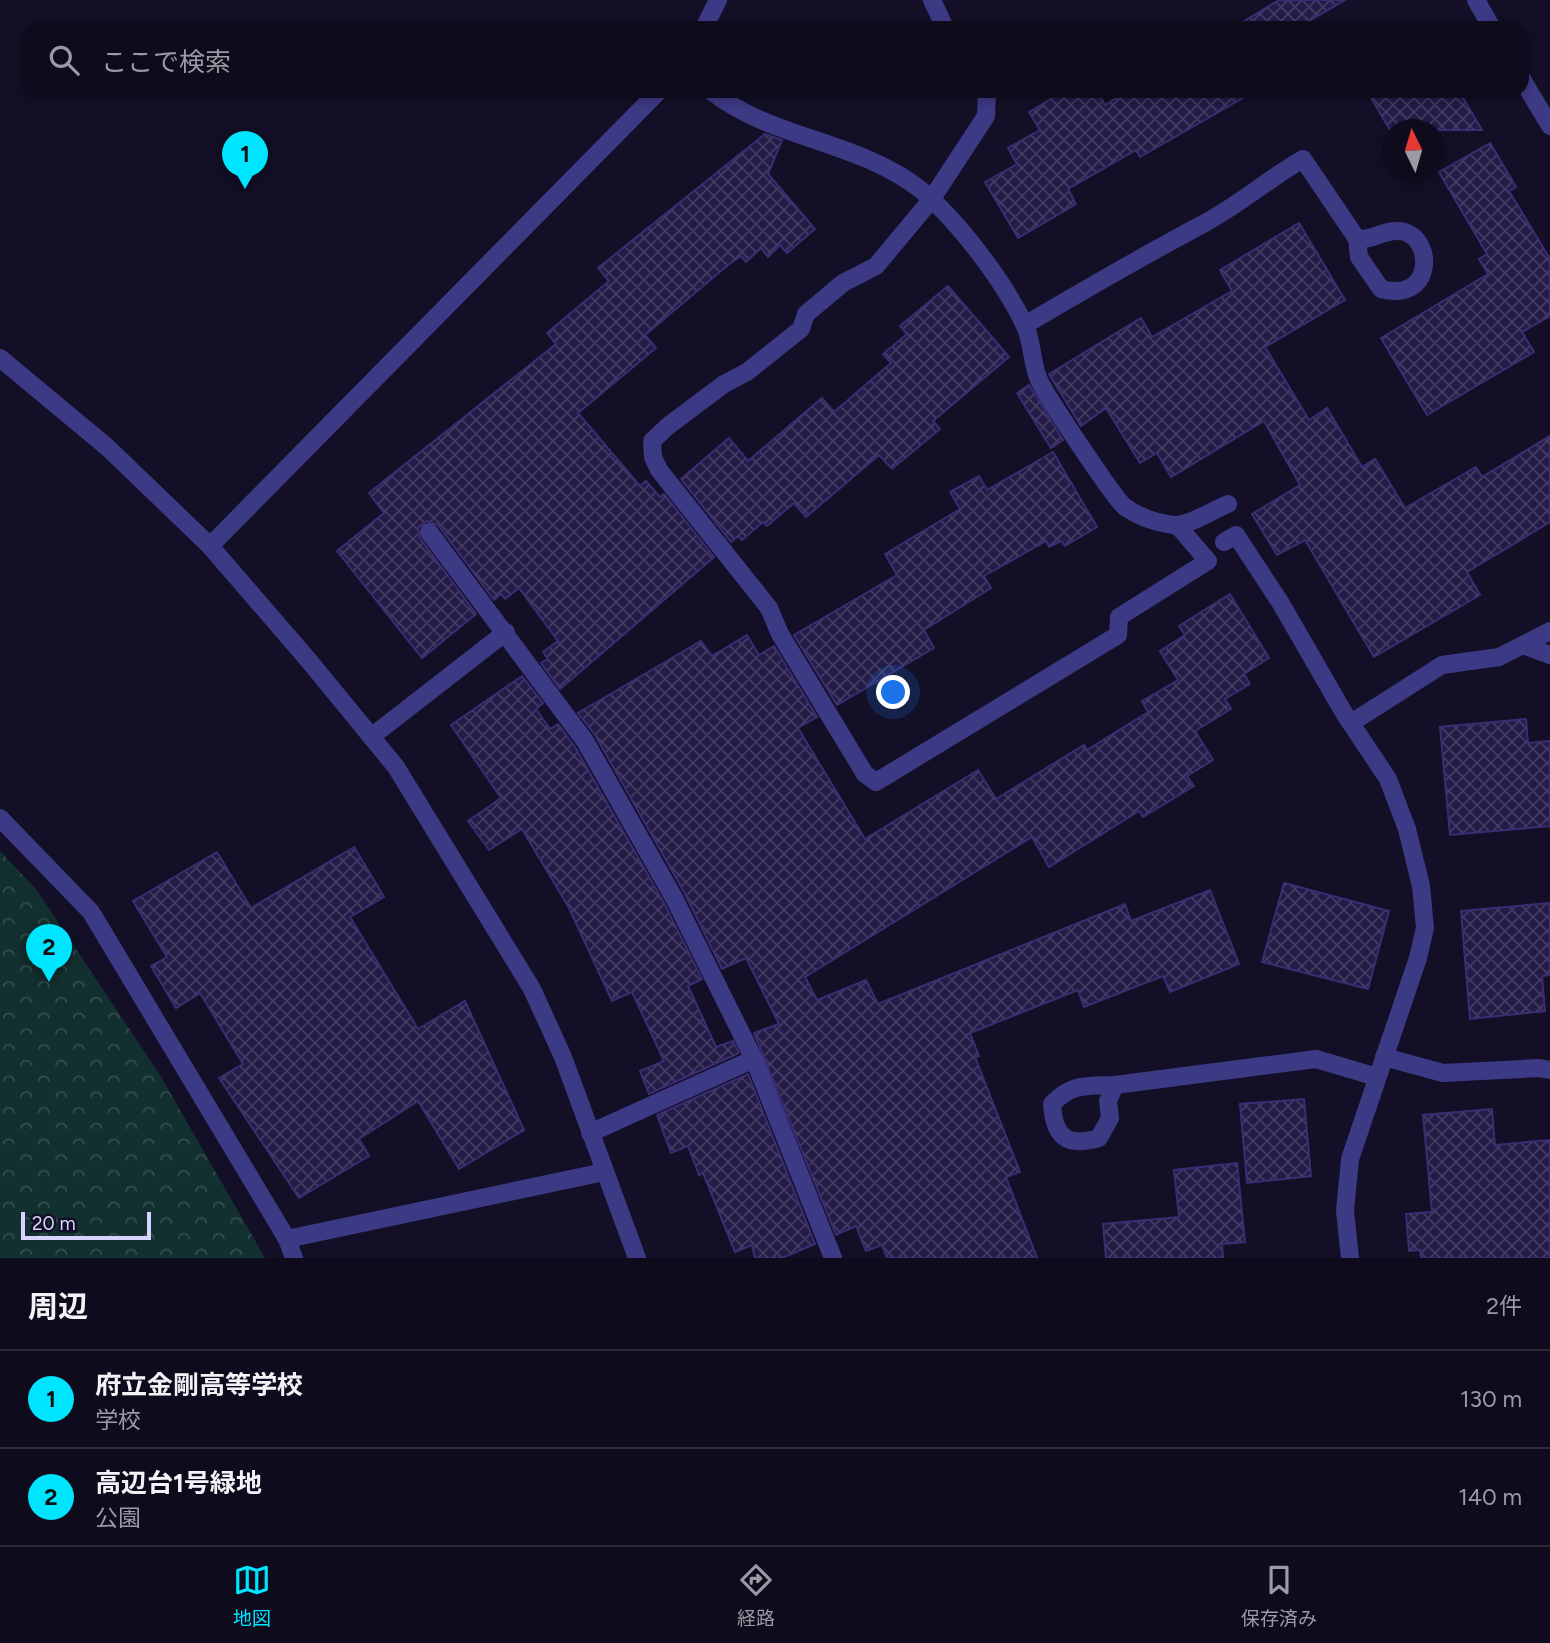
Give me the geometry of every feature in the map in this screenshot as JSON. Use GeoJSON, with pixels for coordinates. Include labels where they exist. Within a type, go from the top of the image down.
{"type":"FeatureCollection","features":[{"type":"Feature","properties":{"kind":"street"},"geometry":{"type":"LineString","coordinates":[[708,21],[718,0]]}},
{"type":"Feature","properties":{"kind":"street"},"geometry":{"type":"LineString","coordinates":[[932,0],[942,21]]}},
{"type":"Feature","properties":{"kind":"street"},"geometry":{"type":"LineString","coordinates":[[1476,0],[1488,21]]}},
{"type":"Feature","properties":{"kind":"street"},"geometry":{"type":"LineString","coordinates":[[1529,91],[1550,126]]}},
{"type":"Feature","properties":{"kind":"street"},"geometry":{"type":"LineString","coordinates":[[210,546],[652,98]]}},
{"type":"Feature","properties":{"kind":"street"},"geometry":{"type":"LineString","coordinates":[[720,98],[786,128],[874,161],[920,189],[931,200],[970,241],[1025,325],[1039,380],[1123,506],[1149,520],[1177,526],[1228,504]]}},
{"type":"Feature","properties":{"kind":"street"},"geometry":{"type":"LineString","coordinates":[[987,98],[986,116],[931,200],[876,266],[843,283],[806,314],[801,329],[747,372],[724,384],[668,426],[652,441],[653,457],[659,470],[769,608],[780,634],[865,774],[876,782],[1118,635],[1119,617],[1208,561],[1177,526]]}},
{"type":"Feature","properties":{"kind":"street"},"geometry":{"type":"LineString","coordinates":[[1025,325],[1168,240],[1204,223],[1251,194],[1264,181],[1303,159],[1357,239]]}},
{"type":"Feature","properties":{"kind":"street"},"geometry":{"type":"LineString","coordinates":[[0,358],[107,447],[210,546],[396,767],[460,867],[532,989],[563,1058],[637,1258]]}},
{"type":"Feature","properties":{"kind":"street"},"geometry":{"type":"LineString","coordinates":[[429,532],[585,741],[674,898],[754,1059],[833,1258]]}},
{"type":"Feature","properties":{"kind":"street"},"geometry":{"type":"LineString","coordinates":[[1224,542],[1236,535],[1388,779],[1407,830],[1421,886],[1424,928],[1418,958],[1350,1159],[1345,1211],[1350,1258]]}},
{"type":"Feature","properties":{"kind":"street"},"geometry":{"type":"LineString","coordinates":[[1351,723],[1442,665],[1499,657],[1550,631]]}},
{"type":"Feature","properties":{"kind":"street"},"geometry":{"type":"LineString","coordinates":[[371,737],[506,632]]}},
{"type":"Feature","properties":{"kind":"street"},"geometry":{"type":"LineString","coordinates":[[1523,645],[1550,655]]}},
{"type":"Feature","properties":{"kind":"street"},"geometry":{"type":"LineString","coordinates":[[0,818],[91,912],[287,1239],[294,1258]]}},
{"type":"Feature","properties":{"kind":"street"},"geometry":{"type":"LineString","coordinates":[[1384,1057],[1443,1073],[1539,1068],[1550,1070]]}},
{"type":"Feature","properties":{"kind":"street"},"geometry":{"type":"LineString","coordinates":[[590,1133],[754,1059]]}},
{"type":"Feature","properties":{"kind":"street"},"geometry":{"type":"LineString","coordinates":[[1115,1085],[1316,1059],[1377,1077]]}},
{"type":"Feature","properties":{"kind":"street"},"geometry":{"type":"LineString","coordinates":[[287,1239],[604,1171]]}},
{"type":"Feature","properties":{"kind":"green space"},"geometry":{"type":"Polygon","coordinates":[[[0,851],[36,889],[160,1075],[265,1258],[0,1258],[0,851]]]}},
{"type":"Feature","properties":{"kind":"building"},"geometry":{"type":"Polygon","coordinates":[[[1279,0],[1345,0],[1309,21],[1244,21],[1279,0]]]}},
{"type":"Feature","properties":{"kind":"building"},"geometry":{"type":"Polygon","coordinates":[[[1052,98],[1101,98],[1105,105],[1116,98],[1243,98],[1140,157],[1136,150],[1068,189],[1076,204],[1018,238],[985,182],[1017,164],[1008,148],[1040,130],[1029,112],[1052,98]]]}},
{"type":"Feature","properties":{"kind":"building"},"geometry":{"type":"Polygon","coordinates":[[[1371,98],[1463,98],[1482,130],[1445,130],[1445,119],[1384,119],[1371,98]]]}},
{"type":"Feature","properties":{"kind":"building"},"geometry":{"type":"Polygon","coordinates":[[[765,134],[782,140],[768,174],[815,229],[787,253],[780,245],[768,257],[761,248],[746,262],[741,256],[728,265],[645,335],[656,348],[578,413],[640,486],[646,481],[660,497],[664,494],[714,557],[560,689],[541,663],[548,659],[543,652],[558,641],[519,588],[505,599],[501,594],[494,600],[438,525],[427,521],[418,528],[420,538],[476,614],[422,658],[337,551],[384,513],[369,493],[556,344],[547,333],[609,281],[598,268],[765,134]]]}},
{"type":"Feature","properties":{"kind":"building"},"geometry":{"type":"Polygon","coordinates":[[[1490,143],[1516,187],[1509,191],[1550,259],[1550,316],[1522,332],[1534,352],[1427,415],[1381,338],[1488,274],[1479,259],[1487,254],[1445,182],[1445,169],[1490,143]]]}},
{"type":"Feature","properties":{"kind":"building"},"geometry":{"type":"Polygon","coordinates":[[[1299,223],[1345,300],[1265,347],[1309,420],[1327,408],[1362,467],[1375,459],[1405,508],[1476,467],[1482,477],[1550,436],[1550,522],[1467,572],[1480,595],[1374,657],[1305,540],[1277,555],[1252,514],[1300,485],[1264,421],[1171,477],[1157,453],[1140,463],[1106,408],[1081,426],[1049,374],[1141,318],[1152,337],[1232,291],[1220,270],[1299,223]]]}},
{"type":"Feature","properties":{"kind":"building"},"geometry":{"type":"Polygon","coordinates":[[[948,286],[1009,357],[933,421],[940,429],[892,469],[879,455],[806,517],[794,503],[767,526],[763,522],[742,540],[738,536],[731,542],[681,479],[729,438],[748,461],[822,398],[834,412],[891,363],[883,354],[907,334],[900,326],[948,286]]]}},
{"type":"Feature","properties":{"kind":"building"},"geometry":{"type":"Polygon","coordinates":[[[1029,385],[1063,440],[1051,448],[1017,393],[1029,385]]]}},
{"type":"Feature","properties":{"kind":"building"},"geometry":{"type":"Polygon","coordinates":[[[1053,452],[1097,527],[1065,546],[1061,541],[1049,547],[1046,541],[984,576],[991,588],[924,630],[934,648],[837,705],[794,635],[897,575],[885,554],[960,509],[950,492],[979,476],[987,490],[1053,452]]]}},
{"type":"Feature","properties":{"kind":"building"},"geometry":{"type":"Polygon","coordinates":[[[1230,594],[1269,658],[1244,674],[1250,684],[1225,699],[1231,709],[1195,731],[1213,760],[1187,776],[1194,786],[1143,817],[1139,811],[1049,867],[1032,837],[805,977],[817,1000],[866,980],[878,1004],[1125,904],[1131,921],[1210,890],[1239,964],[1170,992],[1163,976],[1084,1007],[1078,990],[970,1033],[979,1056],[975,1057],[1020,1172],[1006,1177],[1037,1258],[887,1258],[882,1245],[866,1251],[856,1226],[836,1235],[754,1033],[779,1024],[746,958],[722,969],[684,892],[595,735],[578,713],[701,641],[712,656],[747,635],[759,655],[774,646],[817,717],[798,728],[865,839],[978,770],[996,799],[1084,745],[1087,750],[1148,712],[1142,701],[1178,680],[1160,651],[1185,635],[1179,626],[1230,594]]]}},
{"type":"Feature","properties":{"kind":"building"},"geometry":{"type":"Polygon","coordinates":[[[522,676],[543,703],[536,709],[550,729],[558,724],[575,747],[664,903],[702,979],[688,986],[716,1047],[733,1041],[739,1053],[649,1094],[640,1071],[664,1061],[632,992],[612,1001],[569,908],[522,829],[489,850],[468,821],[501,798],[451,725],[522,676]]]}},
{"type":"Feature","properties":{"kind":"building"},"geometry":{"type":"Polygon","coordinates":[[[1526,719],[1528,743],[1550,741],[1550,826],[1450,835],[1440,727],[1526,719]]]}},
{"type":"Feature","properties":{"kind":"building"},"geometry":{"type":"Polygon","coordinates":[[[354,847],[384,897],[350,917],[418,1029],[465,1001],[524,1130],[459,1169],[418,1101],[359,1139],[369,1156],[299,1198],[219,1078],[243,1064],[200,993],[176,1008],[151,966],[167,957],[133,901],[217,852],[251,908],[354,847]]]}},
{"type":"Feature","properties":{"kind":"building"},"geometry":{"type":"Polygon","coordinates":[[[1284,883],[1389,911],[1368,989],[1262,962],[1284,883]]]}},
{"type":"Feature","properties":{"kind":"building"},"geometry":{"type":"Polygon","coordinates":[[[1550,903],[1550,975],[1542,976],[1545,1011],[1470,1019],[1461,911],[1550,903]]]}},
{"type":"Feature","properties":{"kind":"building"},"geometry":{"type":"Polygon","coordinates":[[[748,1074],[815,1244],[782,1258],[755,1258],[752,1245],[735,1252],[703,1173],[699,1175],[688,1146],[671,1153],[657,1115],[748,1074]]]}},
{"type":"Feature","properties":{"kind":"building"},"geometry":{"type":"Polygon","coordinates":[[[1304,1099],[1311,1176],[1247,1183],[1240,1104],[1304,1099]]]}},
{"type":"Feature","properties":{"kind":"building"},"geometry":{"type":"Polygon","coordinates":[[[1492,1109],[1495,1145],[1550,1140],[1550,1258],[1421,1258],[1420,1250],[1409,1251],[1406,1214],[1432,1212],[1423,1115],[1492,1109]]]}},
{"type":"Feature","properties":{"kind":"building"},"geometry":{"type":"Polygon","coordinates":[[[1237,1163],[1245,1242],[1222,1244],[1223,1258],[1106,1258],[1103,1224],[1179,1217],[1174,1170],[1237,1163]]]}},
{"type":"Feature","properties":{"kind":"place","name":"府立金剛高等学校"},"geometry":{"type":"Point","coordinates":[245,189]}},
{"type":"Feature","properties":{"kind":"place","name":"高辺台1号緑地"},"geometry":{"type":"Point","coordinates":[49,982]}}]}
